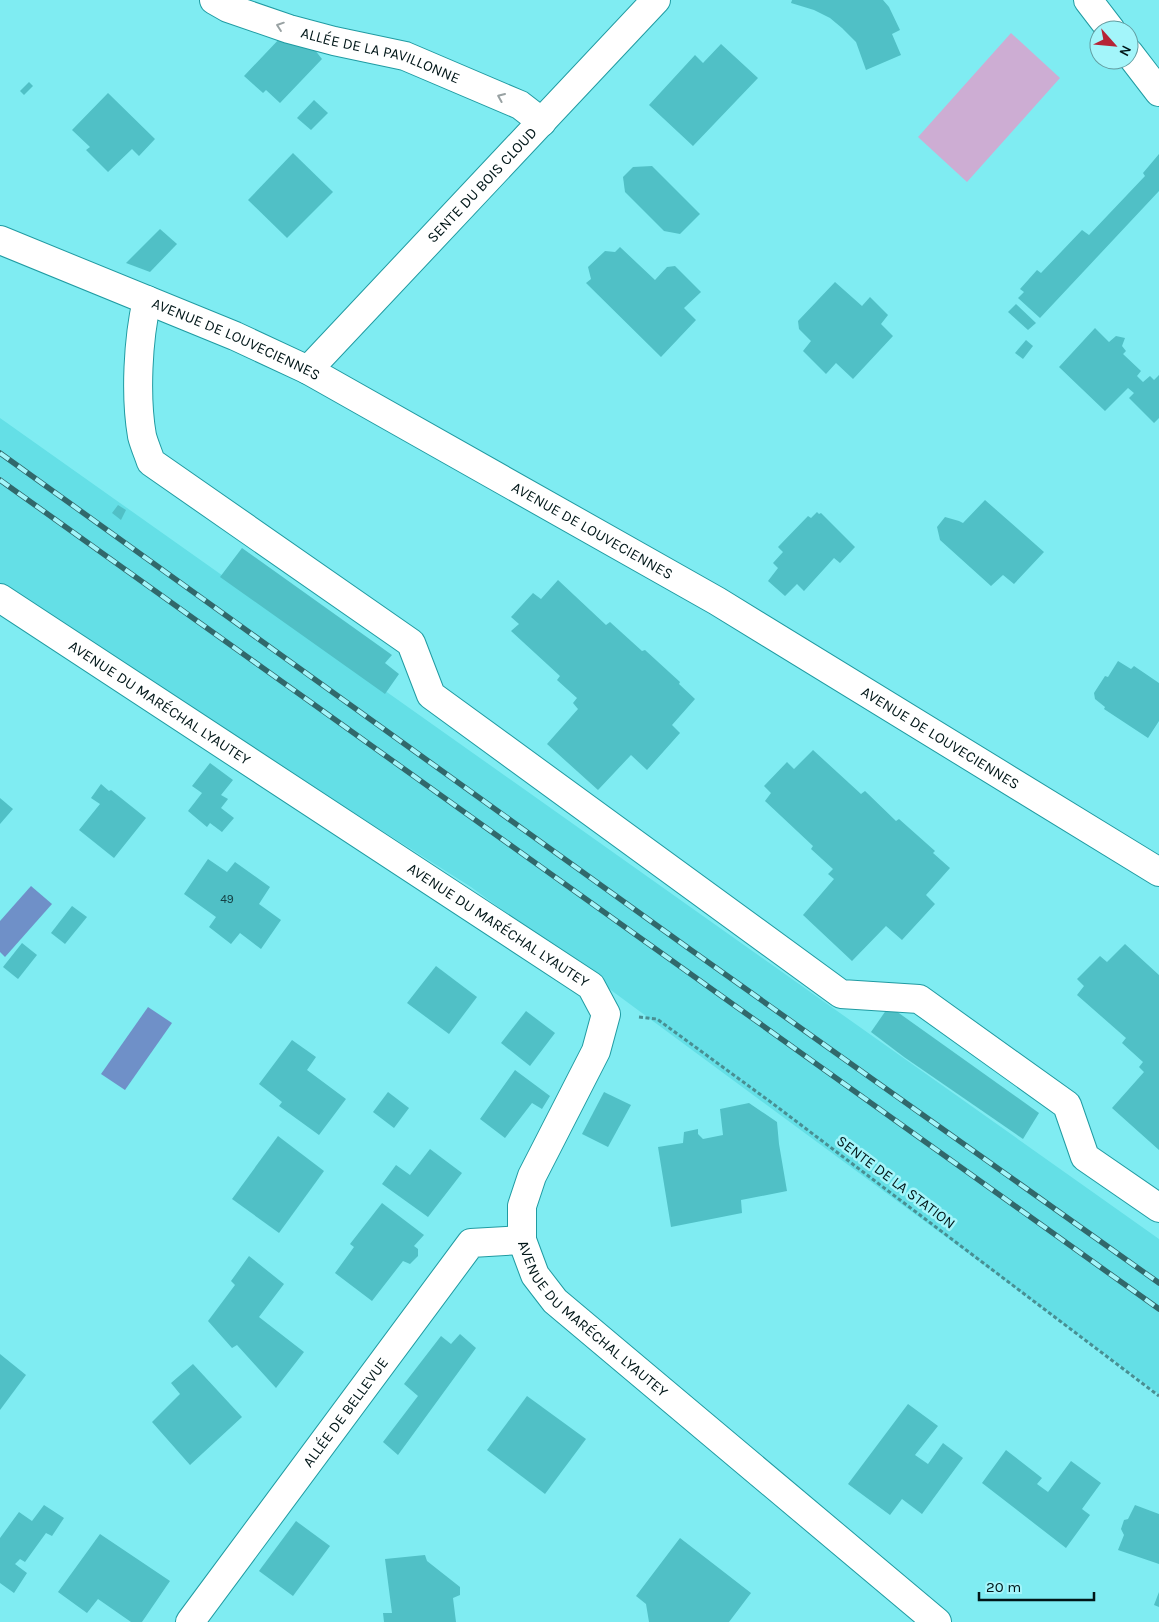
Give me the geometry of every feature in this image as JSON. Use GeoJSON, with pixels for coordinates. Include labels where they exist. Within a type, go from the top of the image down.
{"type":"FeatureCollection","features":[{"type":"Feature","properties":{"kind":"street","name":"ALLÉE DE LA PAVILLONNE"},"geometry":{"type":"LineString","coordinates":[[214,0],[228,8],[289,29],[334,41],[406,56],[520,105],[542,122]]}},
{"type":"Feature","properties":{"kind":"street","name":"SENTE DU BOIS CLOUD"},"geometry":{"type":"LineString","coordinates":[[308,370],[656,0]]}},
{"type":"Feature","properties":{"kind":"street"},"geometry":{"type":"LineString","coordinates":[[1088,0],[1103,20]]}},
{"type":"Feature","properties":{"kind":"street"},"geometry":{"type":"LineString","coordinates":[[1139,66],[1159,92]]}},
{"type":"Feature","properties":{"kind":"street","name":"AVENUE DE LOUVECIENNES"},"geometry":{"type":"LineString","coordinates":[[0,240],[235,336],[308,370],[717,600],[1159,872]]}},
{"type":"Feature","properties":{"kind":"street"},"geometry":{"type":"LineString","coordinates":[[147,300],[142,325],[138,388],[142,436],[151,462],[411,643],[431,695],[841,994],[919,999],[1067,1104],[1085,1157],[1159,1208]]}},
{"type":"Feature","properties":{"kind":"street","name":"AVENUE DU MARÉCHAL LYAUTEY"},"geometry":{"type":"LineString","coordinates":[[0,598],[590,986],[606,1014],[596,1050],[532,1176],[522,1206],[522,1240],[535,1275],[555,1301],[936,1622]]}},
{"type":"Feature","properties":{"kind":"street","name":"ALLÉE DE BELLEVUE"},"geometry":{"type":"LineString","coordinates":[[190,1622],[472,1244],[522,1240]]}},
{"type":"Feature","properties":{"kind":"path","name":"SENTE DE LA STATION"},"geometry":{"type":"LineString","coordinates":[[606,1014],[657,1020],[772,1103],[1159,1396]]}},
{"type":"Feature","properties":{"kind":"shaded area"},"geometry":{"type":"Polygon","coordinates":[[[1011,33],[1060,78],[967,182],[918,137],[1011,33]]]}},
{"type":"Feature","properties":{"kind":"shaded area"},"geometry":{"type":"Polygon","coordinates":[[[0,418],[1159,1239],[1159,1394],[471,887],[0,589],[0,418]]]}},
{"type":"Feature","properties":{"kind":"shaded area"},"geometry":{"type":"Polygon","coordinates":[[[31,886],[52,904],[5,957],[0,952],[0,921],[31,886]]]}},
{"type":"Feature","properties":{"kind":"shaded area"},"geometry":{"type":"Polygon","coordinates":[[[148,1007],[172,1023],[125,1090],[101,1074],[148,1007]]]}},
{"type":"Feature","properties":{"kind":"building"},"geometry":{"type":"Polygon","coordinates":[[[792,0],[883,0],[889,7],[900,30],[892,34],[901,55],[866,70],[856,42],[842,28],[830,18],[814,10],[791,3],[792,0]]]}},
{"type":"Feature","properties":{"kind":"building"},"geometry":{"type":"Polygon","coordinates":[[[282,36],[311,45],[322,59],[280,103],[266,90],[263,93],[244,76],[282,36]]]}},
{"type":"Feature","properties":{"kind":"building"},"geometry":{"type":"Polygon","coordinates":[[[721,44],[758,78],[693,146],[649,105],[695,55],[703,63],[721,44]]]}},
{"type":"Feature","properties":{"kind":"building"},"geometry":{"type":"Polygon","coordinates":[[[29,82],[33,86],[24,95],[20,91],[29,82]]]}},
{"type":"Feature","properties":{"kind":"building"},"geometry":{"type":"Polygon","coordinates":[[[108,93],[155,139],[139,156],[132,149],[108,172],[86,150],[90,147],[72,130],[108,93]]]}},
{"type":"Feature","properties":{"kind":"building"},"geometry":{"type":"Polygon","coordinates":[[[314,100],[328,113],[311,130],[297,118],[314,100]]]}},
{"type":"Feature","properties":{"kind":"building"},"geometry":{"type":"Polygon","coordinates":[[[293,153],[333,192],[287,238],[248,200],[293,153]]]}},
{"type":"Feature","properties":{"kind":"building"},"geometry":{"type":"Polygon","coordinates":[[[1159,154],[1159,191],[1040,318],[1018,298],[1024,292],[1020,289],[1037,270],[1041,273],[1082,230],[1089,235],[1145,176],[1143,173],[1159,154]]]}},
{"type":"Feature","properties":{"kind":"building"},"geometry":{"type":"Polygon","coordinates":[[[652,166],[700,214],[680,234],[664,231],[625,192],[623,177],[633,167],[652,166]]]}},
{"type":"Feature","properties":{"kind":"building"},"geometry":{"type":"Polygon","coordinates":[[[160,229],[177,244],[150,272],[126,263],[160,229]]]}},
{"type":"Feature","properties":{"kind":"building"},"geometry":{"type":"Polygon","coordinates":[[[620,247],[655,280],[667,267],[675,266],[701,292],[684,308],[696,320],[661,357],[586,283],[591,279],[588,267],[605,251],[615,252],[620,247]]]}},
{"type":"Feature","properties":{"kind":"building"},"geometry":{"type":"Polygon","coordinates":[[[835,282],[862,306],[870,297],[888,315],[881,324],[893,336],[853,379],[836,363],[826,374],[803,351],[811,341],[799,329],[798,321],[835,282]]]}},
{"type":"Feature","properties":{"kind":"building"},"geometry":{"type":"Polygon","coordinates":[[[1016,304],[1036,323],[1028,330],[1008,312],[1016,304]]]}},
{"type":"Feature","properties":{"kind":"building"},"geometry":{"type":"Polygon","coordinates":[[[1095,328],[1109,342],[1116,336],[1125,338],[1122,346],[1126,351],[1123,354],[1141,371],[1137,376],[1143,382],[1150,376],[1154,380],[1159,375],[1159,418],[1154,423],[1129,398],[1134,393],[1128,388],[1105,411],[1059,367],[1095,328]]]}},
{"type":"Feature","properties":{"kind":"building"},"geometry":{"type":"Polygon","coordinates":[[[1026,340],[1033,346],[1023,359],[1015,353],[1026,340]]]}},
{"type":"Feature","properties":{"kind":"building"},"geometry":{"type":"Polygon","coordinates":[[[985,500],[1044,552],[1014,584],[1003,575],[991,586],[940,540],[937,527],[945,517],[963,523],[985,500]]]}},
{"type":"Feature","properties":{"kind":"building"},"geometry":{"type":"Polygon","coordinates":[[[118,505],[126,510],[121,520],[112,513],[118,505]]]}},
{"type":"Feature","properties":{"kind":"building"},"geometry":{"type":"Polygon","coordinates":[[[817,512],[821,513],[855,547],[840,563],[834,558],[804,591],[797,584],[785,596],[768,581],[778,568],[773,563],[783,552],[778,547],[808,516],[811,518],[817,512]]]}},
{"type":"Feature","properties":{"kind":"building"},"geometry":{"type":"Polygon","coordinates":[[[242,548],[392,655],[385,663],[399,674],[385,694],[220,577],[242,548]]]}},
{"type":"Feature","properties":{"kind":"building"},"geometry":{"type":"Polygon","coordinates":[[[558,580],[606,625],[610,622],[642,651],[645,650],[680,682],[679,684],[695,699],[672,725],[680,733],[647,770],[631,755],[598,790],[547,744],[578,709],[573,703],[577,698],[557,680],[560,676],[511,631],[519,624],[511,617],[533,593],[541,599],[558,580]]]}},
{"type":"Feature","properties":{"kind":"building"},"geometry":{"type":"Polygon","coordinates":[[[1118,661],[1131,669],[1134,666],[1159,683],[1159,721],[1148,738],[1104,709],[1105,707],[1095,699],[1094,693],[1105,676],[1108,677],[1118,661]]]}},
{"type":"Feature","properties":{"kind":"building"},"geometry":{"type":"Polygon","coordinates":[[[813,750],[861,794],[865,791],[896,821],[899,819],[935,851],[933,853],[950,868],[926,895],[935,904],[902,940],[886,926],[852,961],[803,915],[834,879],[828,874],[833,869],[811,849],[813,846],[765,801],[771,793],[764,786],[787,762],[794,769],[813,750]]]}},
{"type":"Feature","properties":{"kind":"building"},"geometry":{"type":"Polygon","coordinates":[[[210,763],[233,780],[221,795],[228,799],[221,808],[234,818],[222,832],[210,823],[207,827],[188,811],[202,793],[192,786],[210,763]]]}},
{"type":"Feature","properties":{"kind":"building"},"geometry":{"type":"Polygon","coordinates":[[[101,784],[146,818],[114,858],[79,830],[100,804],[91,798],[101,784]]]}},
{"type":"Feature","properties":{"kind":"building"},"geometry":{"type":"Polygon","coordinates":[[[0,798],[13,809],[0,824],[0,798]]]}},
{"type":"Feature","properties":{"kind":"building"},"geometry":{"type":"Polygon","coordinates":[[[208,859],[227,872],[235,862],[270,887],[259,904],[281,920],[261,949],[240,933],[231,944],[209,927],[216,917],[184,894],[208,859]]]}},
{"type":"Feature","properties":{"kind":"building"},"geometry":{"type":"Polygon","coordinates":[[[72,906],[87,917],[65,944],[51,933],[72,906]]]}},
{"type":"Feature","properties":{"kind":"building"},"geometry":{"type":"Polygon","coordinates":[[[22,943],[37,955],[18,979],[3,967],[22,943]]]}},
{"type":"Feature","properties":{"kind":"building"},"geometry":{"type":"Polygon","coordinates":[[[1125,944],[1159,975],[1159,1150],[1112,1108],[1144,1072],[1139,1067],[1143,1062],[1122,1043],[1126,1038],[1077,995],[1084,986],[1077,979],[1100,956],[1107,962],[1125,944]]]}},
{"type":"Feature","properties":{"kind":"building"},"geometry":{"type":"Polygon","coordinates":[[[436,966],[477,997],[449,1034],[407,1003],[436,966]]]}},
{"type":"Feature","properties":{"kind":"building"},"geometry":{"type":"Polygon","coordinates":[[[889,1006],[1039,1113],[1023,1139],[871,1032],[889,1006]]]}},
{"type":"Feature","properties":{"kind":"building"},"geometry":{"type":"Polygon","coordinates":[[[526,1011],[555,1033],[530,1066],[501,1043],[526,1011]]]}},
{"type":"Feature","properties":{"kind":"building"},"geometry":{"type":"Polygon","coordinates":[[[292,1040],[316,1057],[307,1070],[346,1099],[319,1135],[279,1106],[282,1102],[259,1084],[292,1040]]]}},
{"type":"Feature","properties":{"kind":"building"},"geometry":{"type":"Polygon","coordinates":[[[515,1070],[550,1096],[542,1109],[532,1103],[505,1138],[480,1119],[515,1070]]]}},
{"type":"Feature","properties":{"kind":"building"},"geometry":{"type":"Polygon","coordinates":[[[388,1092],[409,1108],[394,1128],[373,1112],[388,1092]]]}},
{"type":"Feature","properties":{"kind":"building"},"geometry":{"type":"Polygon","coordinates":[[[604,1092],[631,1105],[608,1147],[582,1134],[604,1092]]]}},
{"type":"Feature","properties":{"kind":"building"},"geometry":{"type":"Polygon","coordinates":[[[749,1103],[777,1122],[787,1191],[741,1200],[742,1213],[671,1227],[658,1147],[683,1143],[684,1132],[698,1129],[698,1134],[703,1139],[723,1135],[720,1109],[749,1103]]]}},
{"type":"Feature","properties":{"kind":"building"},"geometry":{"type":"Polygon","coordinates":[[[278,1136],[324,1171],[279,1233],[232,1199],[278,1136]]]}},
{"type":"Feature","properties":{"kind":"building"},"geometry":{"type":"Polygon","coordinates":[[[430,1149],[462,1173],[428,1217],[382,1184],[396,1165],[410,1175],[430,1149]]]}},
{"type":"Feature","properties":{"kind":"building"},"geometry":{"type":"Polygon","coordinates":[[[382,1203],[424,1235],[414,1246],[418,1249],[418,1256],[410,1264],[403,1261],[372,1301],[335,1273],[354,1247],[350,1244],[382,1203]]]}},
{"type":"Feature","properties":{"kind":"building"},"geometry":{"type":"Polygon","coordinates":[[[249,1256],[284,1284],[259,1317],[304,1352],[276,1388],[237,1345],[232,1348],[208,1321],[235,1285],[231,1281],[249,1256]]]}},
{"type":"Feature","properties":{"kind":"building"},"geometry":{"type":"Polygon","coordinates":[[[460,1334],[476,1348],[398,1455],[383,1442],[418,1396],[404,1384],[441,1336],[451,1344],[460,1334]]]}},
{"type":"Feature","properties":{"kind":"building"},"geometry":{"type":"Polygon","coordinates":[[[0,1354],[26,1375],[0,1410],[0,1354]]]}},
{"type":"Feature","properties":{"kind":"building"},"geometry":{"type":"Polygon","coordinates":[[[193,1364],[242,1417],[190,1465],[152,1422],[180,1394],[171,1383],[193,1364]]]}},
{"type":"Feature","properties":{"kind":"building"},"geometry":{"type":"Polygon","coordinates":[[[527,1396],[586,1439],[545,1494],[487,1450],[527,1396]]]}},
{"type":"Feature","properties":{"kind":"building"},"geometry":{"type":"Polygon","coordinates":[[[908,1404],[938,1426],[915,1455],[928,1464],[943,1443],[963,1458],[922,1514],[902,1499],[890,1515],[848,1484],[908,1404]]]}},
{"type":"Feature","properties":{"kind":"building"},"geometry":{"type":"Polygon","coordinates":[[[1006,1450],[1042,1478],[1037,1484],[1048,1492],[1071,1461],[1101,1483],[1082,1509],[1090,1515],[1066,1548],[982,1483],[1006,1450]]]}},
{"type":"Feature","properties":{"kind":"building"},"geometry":{"type":"Polygon","coordinates":[[[44,1505],[64,1518],[52,1536],[46,1533],[25,1562],[20,1559],[15,1564],[27,1573],[14,1593],[0,1583],[0,1538],[19,1512],[32,1521],[44,1505]]]}},
{"type":"Feature","properties":{"kind":"building"},"geometry":{"type":"Polygon","coordinates":[[[1135,1505],[1159,1514],[1159,1564],[1118,1550],[1124,1535],[1121,1529],[1124,1520],[1128,1519],[1135,1505]]]}},
{"type":"Feature","properties":{"kind":"building"},"geometry":{"type":"Polygon","coordinates":[[[296,1521],[330,1546],[293,1596],[259,1571],[296,1521]]]}},
{"type":"Feature","properties":{"kind":"building"},"geometry":{"type":"Polygon","coordinates":[[[100,1534],[170,1581],[142,1622],[131,1622],[98,1599],[87,1613],[58,1592],[100,1534]]]}},
{"type":"Feature","properties":{"kind":"building"},"geometry":{"type":"Polygon","coordinates":[[[680,1538],[751,1593],[729,1622],[649,1622],[646,1604],[636,1596],[680,1538]]]}},
{"type":"Feature","properties":{"kind":"building"},"geometry":{"type":"Polygon","coordinates":[[[425,1555],[427,1561],[460,1587],[460,1595],[453,1598],[456,1622],[384,1622],[383,1613],[392,1613],[385,1559],[425,1555]]]}},
{"type":"Feature","properties":{"kind":"building"},"geometry":{"type":"Polygon","coordinates":[[[1159,1592],[1159,1607],[1154,1605],[1159,1592]]]}},
{"type":"Feature","properties":{"kind":"railway"},"geometry":{"type":"LineString","coordinates":[[0,453],[691,950],[1159,1283]]}},
{"type":"Feature","properties":{"kind":"railway"},"geometry":{"type":"LineString","coordinates":[[0,480],[1159,1309]]}}]}
